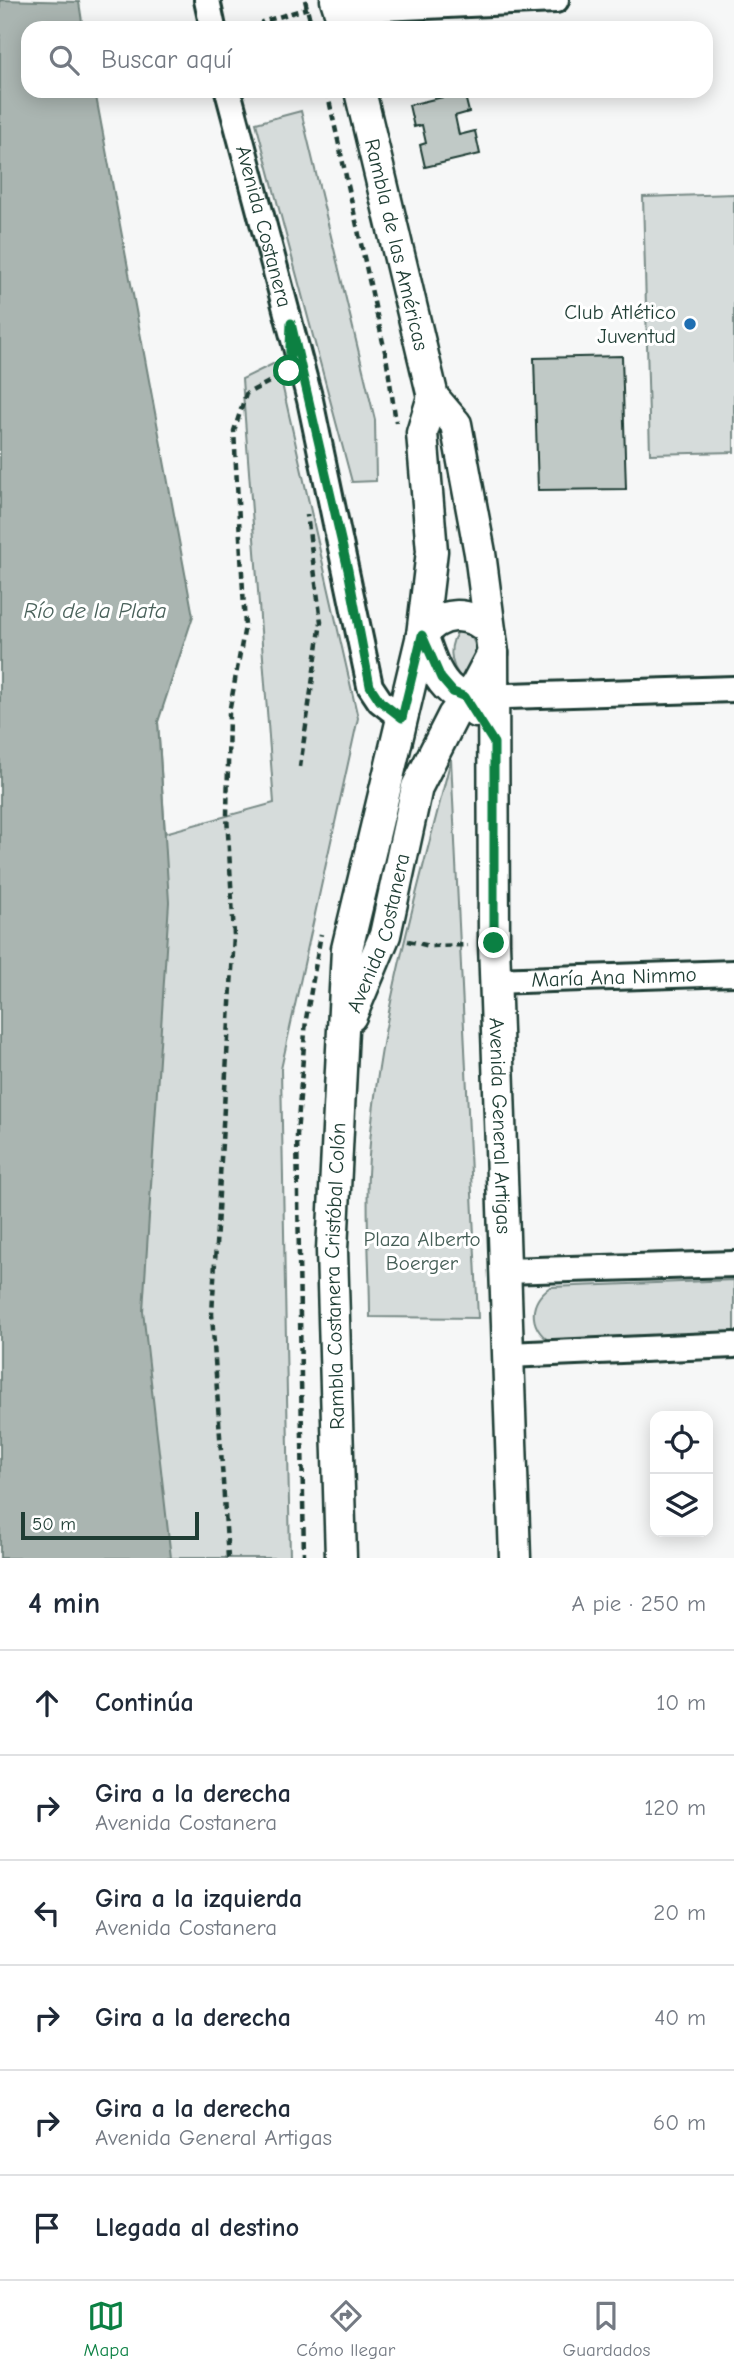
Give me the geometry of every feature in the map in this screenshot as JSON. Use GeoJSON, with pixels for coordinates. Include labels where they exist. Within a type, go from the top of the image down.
{"type":"FeatureCollection","features":[{"type":"Feature","properties":{"kind":"street"},"geometry":{"type":"LineString","coordinates":[[206,0],[211,21]]}},
{"type":"Feature","properties":{"kind":"street"},"geometry":{"type":"LineString","coordinates":[[340,13],[556,0]]}},
{"type":"Feature","properties":{"kind":"street","name":"Avenida Costanera"},"geometry":{"type":"LineString","coordinates":[[230,98],[310,400],[370,686],[380,701],[402,718]]}},
{"type":"Feature","properties":{"kind":"street","name":"Rambla de las Américas"},"geometry":{"type":"LineString","coordinates":[[362,98],[433,397]]}},
{"type":"Feature","properties":{"kind":"street"},"geometry":{"type":"LineString","coordinates":[[433,397],[456,424],[481,553],[494,696]]}},
{"type":"Feature","properties":{"kind":"street","name":"Avenida Costanera"},"geometry":{"type":"LineString","coordinates":[[343,1036],[347,949],[422,635],[432,551],[422,433],[433,397]]}},
{"type":"Feature","properties":{"kind":"street"},"geometry":{"type":"LineString","coordinates":[[491,642],[472,618],[449,616],[429,626],[422,635],[441,678],[453,692],[465,697],[734,689]]}},
{"type":"Feature","properties":{"kind":"street","name":"Avenida Costanera"},"geometry":{"type":"LineString","coordinates":[[343,1036],[385,934],[417,787],[465,697],[476,685],[491,642]]}},
{"type":"Feature","properties":{"kind":"street","name":"Avenida General Artigas"},"geometry":{"type":"LineString","coordinates":[[494,696],[494,943],[514,1558]]}},
{"type":"Feature","properties":{"kind":"street"},"geometry":{"type":"LineString","coordinates":[[465,697],[494,743]]}},
{"type":"Feature","properties":{"kind":"street","name":"María Ana Nimmo"},"geometry":{"type":"LineString","coordinates":[[495,981],[734,973]]}},
{"type":"Feature","properties":{"kind":"street","name":"Rambla Costanera Cristóbal Colón"},"geometry":{"type":"LineString","coordinates":[[341,1558],[332,1250],[343,1036]]}},
{"type":"Feature","properties":{"kind":"street"},"geometry":{"type":"LineString","coordinates":[[505,1271],[734,1264]]}},
{"type":"Feature","properties":{"kind":"street"},"geometry":{"type":"LineString","coordinates":[[508,1355],[734,1345]]}},
{"type":"Feature","properties":{"kind":"path"},"geometry":{"type":"LineString","coordinates":[[305,0],[311,21]]}},
{"type":"Feature","properties":{"kind":"path"},"geometry":{"type":"LineString","coordinates":[[265,21],[308,8]]}},
{"type":"Feature","properties":{"kind":"path"},"geometry":{"type":"LineString","coordinates":[[329,98],[386,356],[397,425]]}},
{"type":"Feature","properties":{"kind":"path"},"geometry":{"type":"LineString","coordinates":[[228,1558],[212,1314],[234,935],[227,816],[229,713],[246,626],[234,431],[246,394],[289,371]]}},
{"type":"Feature","properties":{"kind":"path"},"geometry":{"type":"LineString","coordinates":[[300,767],[321,622],[306,503]]}},
{"type":"Feature","properties":{"kind":"path"},"geometry":{"type":"LineString","coordinates":[[304,1558],[297,1135],[306,1019],[322,928]]}},
{"type":"Feature","properties":{"kind":"path"},"geometry":{"type":"LineString","coordinates":[[385,934],[430,946],[494,943]]}},
{"type":"Feature","properties":{"kind":"green space"},"geometry":{"type":"Polygon","coordinates":[[[301,111],[375,420],[376,481],[352,482],[256,123],[301,111]]]}},
{"type":"Feature","properties":{"kind":"green space","name":"Club Atlético Juventud"},"geometry":{"type":"Polygon","coordinates":[[[734,194],[734,452],[650,454],[643,197],[734,194]]]}},
{"type":"Feature","properties":{"kind":"green space"},"geometry":{"type":"Polygon","coordinates":[[[277,362],[358,718],[281,1069],[290,1558],[0,1558],[0,654],[158,722],[165,833],[274,803],[242,379],[277,362]]]}},
{"type":"Feature","properties":{"kind":"green space"},"geometry":{"type":"Polygon","coordinates":[[[461,628],[473,640],[475,646],[474,659],[462,679],[454,667],[451,653],[453,640],[461,628]]]}},
{"type":"Feature","properties":{"kind":"green space","name":"Plaza Alberto Boerger"},"geometry":{"type":"Polygon","coordinates":[[[451,759],[478,1318],[370,1317],[368,1174],[379,1069],[411,913],[451,759]]]}},
{"type":"Feature","properties":{"kind":"green space"},"geometry":{"type":"Polygon","coordinates":[[[734,1280],[734,1334],[549,1341],[537,1328],[535,1321],[535,1306],[550,1287],[734,1280]]]}},
{"type":"Feature","properties":{"kind":"water","name":"Río de la Plata"},"geometry":{"type":"Polygon","coordinates":[[[0,0],[79,2],[82,21],[21,21],[21,98],[96,98],[193,616],[158,722],[169,902],[143,1311],[171,1558],[0,1558],[0,0]]]}},
{"type":"Feature","properties":{"kind":"building"},"geometry":{"type":"Polygon","coordinates":[[[439,98],[466,98],[469,112],[455,116],[459,135],[475,131],[480,154],[425,167],[420,145],[426,143],[422,125],[414,127],[409,105],[439,98]]]}},
{"type":"Feature","properties":{"kind":"building","name":"Club Atlético Juventud"},"geometry":{"type":"Polygon","coordinates":[[[622,356],[626,489],[538,490],[534,358],[622,356]]]}},
{"type":"Feature","properties":{"kind":"place","name":"Club Atlético Juventud"},"geometry":{"type":"Point","coordinates":[690,324]}},
{"type":"Feature","properties":{"kind":"route"},"geometry":{"type":"LineString","coordinates":[[289,371],[291,323],[348,570],[370,686],[380,701],[402,718],[422,635],[432,664],[441,678],[453,692],[465,697],[494,743],[494,943]]}}]}
